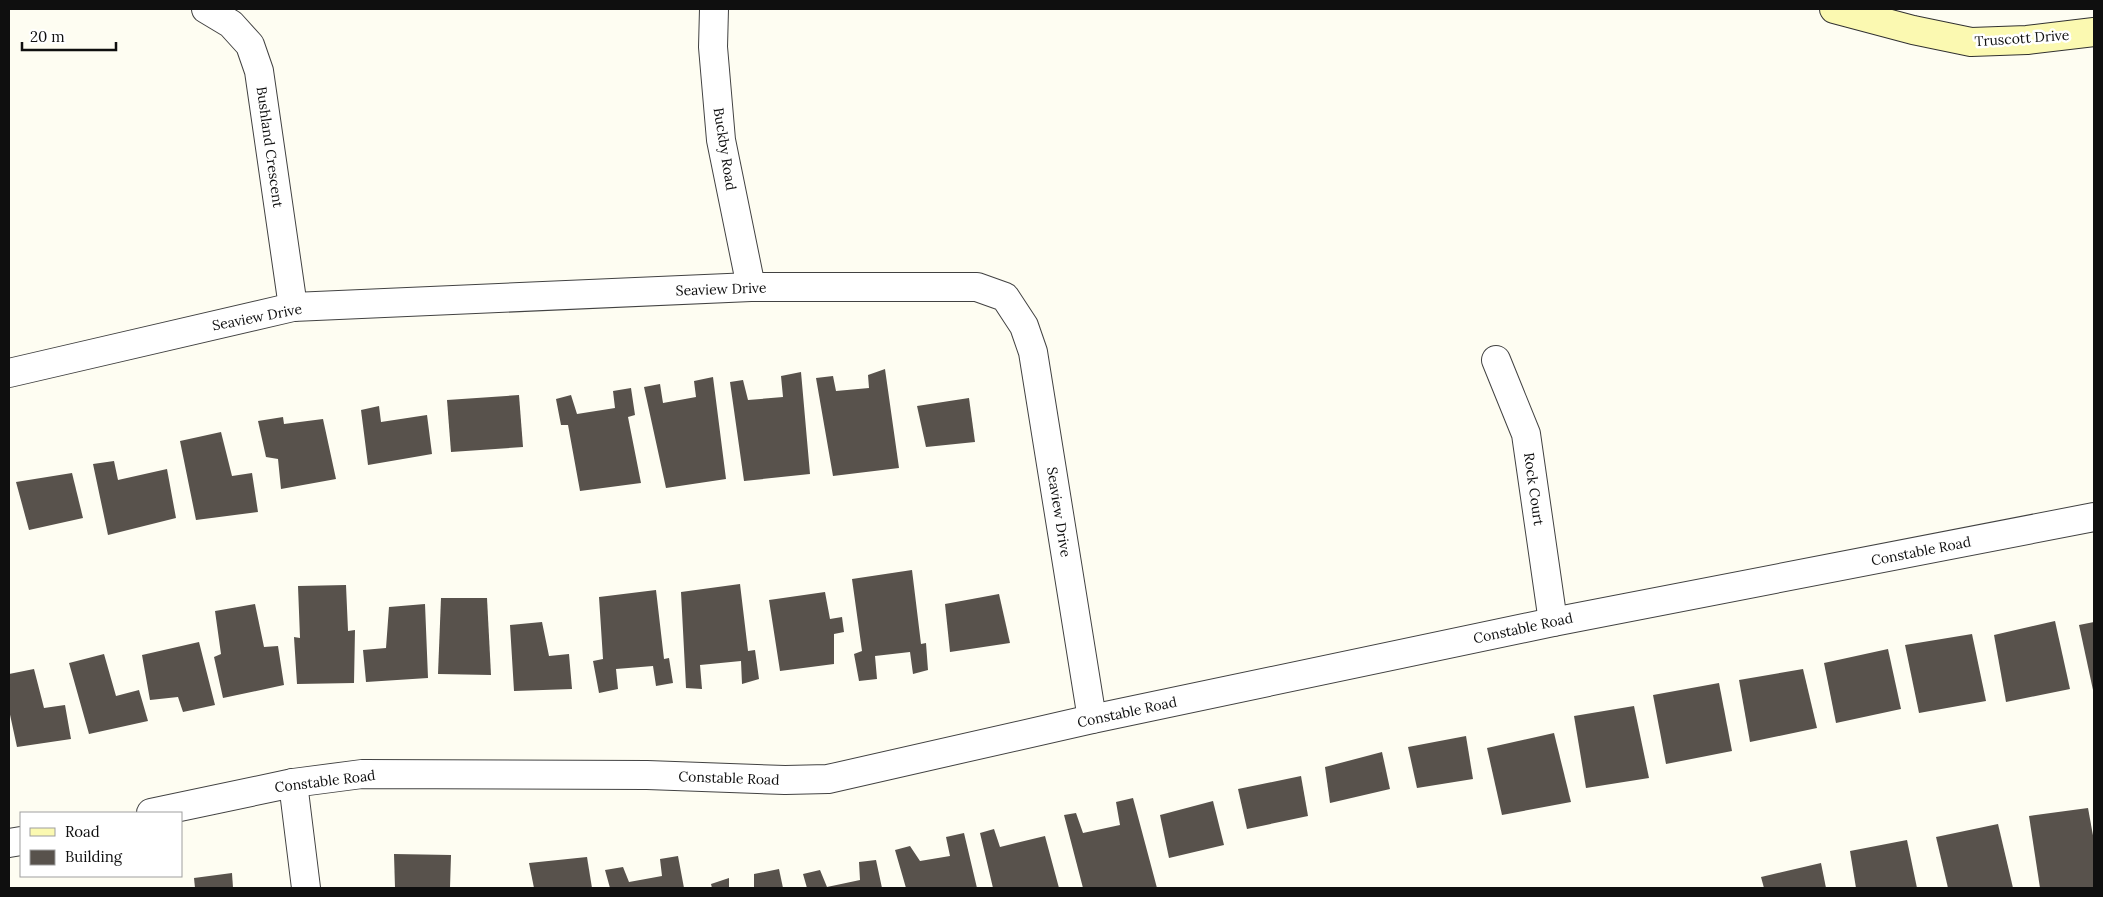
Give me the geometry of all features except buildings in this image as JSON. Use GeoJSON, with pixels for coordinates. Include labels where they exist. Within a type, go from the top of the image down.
{"type":"FeatureCollection","features":[{"type":"Feature","properties":{"kind":"street","name":"Bushland Crescent"},"geometry":{"type":"LineString","coordinates":[[206,9],[232,24],[250,45],[259,71],[293,308]]}},
{"type":"Feature","properties":{"kind":"street","name":"Buckby Road"},"geometry":{"type":"LineString","coordinates":[[714,9],[713,47],[721,140],[751,287]]}},
{"type":"Feature","properties":{"kind":"street","name":"Truscott Drive"},"geometry":{"type":"LineString","coordinates":[[1834,9],[1913,30],[1971,42],[2027,40],[2094,32]]}},
{"type":"Feature","properties":{"kind":"street","name":"Seaview Drive"},"geometry":{"type":"LineString","coordinates":[[9,373],[293,308],[751,287],[977,287],[1005,297],[1024,326],[1033,352],[1092,719]]}},
{"type":"Feature","properties":{"kind":"street","name":"Rock Court"},"geometry":{"type":"LineString","coordinates":[[1496,360],[1526,434],[1553,622]]}},
{"type":"Feature","properties":{"kind":"street","name":"Constable Road"},"geometry":{"type":"LineString","coordinates":[[156,812],[293,783],[362,774],[638,775],[785,780],[828,779],[1092,719],[1553,622],[2094,517]]}},
{"type":"Feature","properties":{"kind":"street"},"geometry":{"type":"LineString","coordinates":[[293,783],[306,888]]}}]}
